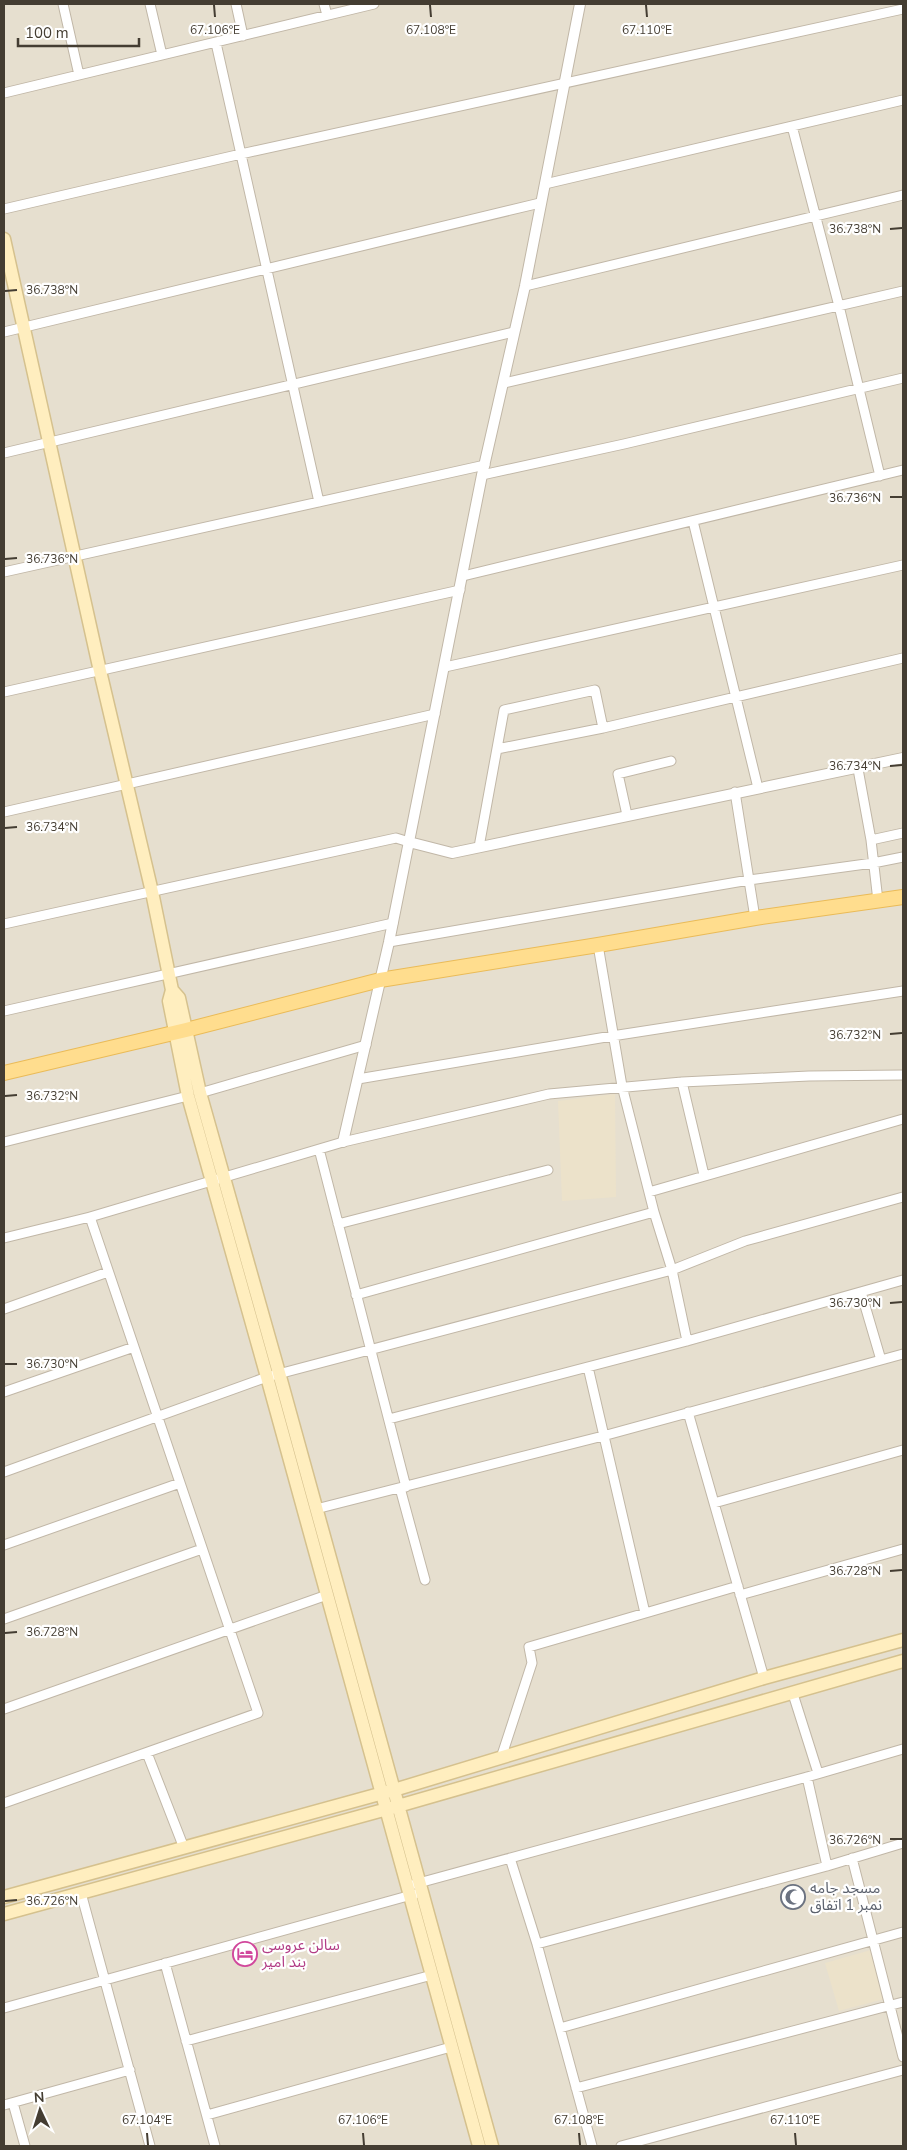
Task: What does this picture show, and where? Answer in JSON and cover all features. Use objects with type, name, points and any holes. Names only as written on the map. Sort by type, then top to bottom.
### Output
[{"type":"main road","points":[[4,239],[100,671],[152,892],[172,990],[169,1001],[181,1031],[194,1095],[273,1375],[316,1509],[387,1792]]},
{"type":"main road","points":[[4,1073],[181,1031],[380,980],[755,918],[903,897]]},
{"type":"main road","points":[[273,1375],[327,1596],[492,2146]]},
{"type":"main road","points":[[4,1897],[387,1792],[764,1678],[903,1640]]},
{"type":"main road","points":[[4,1914],[392,1808],[903,1661]]},
{"type":"main road","points":[[415,1889],[432,1975],[479,2146]]},
{"type":"street","points":[[63,4],[79,75]]},
{"type":"street","points":[[150,4],[162,55]]},
{"type":"street","points":[[236,4],[243,36]]},
{"type":"street","points":[[324,4],[327,15]]},
{"type":"street","points":[[4,93],[374,4]]},
{"type":"street","points":[[343,1142],[393,923],[483,470],[525,286],[580,4]]},
{"type":"street","points":[[4,209],[565,82],[903,9]]},
{"type":"street","points":[[216,43],[320,502]]},
{"type":"street","points":[[545,184],[903,100]]},
{"type":"street","points":[[792,126],[839,306],[880,476]]},
{"type":"street","points":[[525,286],[903,195]]},
{"type":"street","points":[[4,332],[540,203]]},
{"type":"street","points":[[504,383],[903,291]]},
{"type":"street","points":[[4,453],[514,332]]},
{"type":"street","points":[[4,572],[320,502],[483,470],[903,378]]},
{"type":"street","points":[[463,576],[903,470]]},
{"type":"street","points":[[693,521],[758,788]]},
{"type":"street","points":[[445,667],[903,564]]},
{"type":"street","points":[[4,692],[460,590]]},
{"type":"street","points":[[496,749],[603,728],[903,658]]},
{"type":"street","points":[[479,847],[504,710],[595,690],[603,728]]},
{"type":"street","points":[[4,812],[435,714]]},
{"type":"street","points":[[4,924],[396,838],[452,853],[903,758]]},
{"type":"street","points":[[627,815],[618,774],[671,761]]},
{"type":"street","points":[[858,768],[871,840],[878,901]]},
{"type":"street","points":[[735,792],[755,918]]},
{"type":"street","points":[[871,840],[903,833]]},
{"type":"street","points":[[389,942],[749,880],[873,863],[903,857]]},
{"type":"street","points":[[4,1011],[393,923]]},
{"type":"street","points":[[598,945],[622,1086],[654,1212],[672,1270],[687,1341]]},
{"type":"street","points":[[358,1079],[612,1036],[903,991]]},
{"type":"street","points":[[4,1142],[194,1095],[366,1044]]},
{"type":"street","points":[[4,1238],[90,1217],[343,1142],[549,1094],[682,1082],[809,1076],[903,1075]]},
{"type":"street","points":[[682,1082],[704,1175]]},
{"type":"street","points":[[649,1192],[903,1119]]},
{"type":"street","points":[[319,1149],[388,1419],[424,1580]]},
{"type":"street","points":[[338,1224],[548,1170]]},
{"type":"street","points":[[4,1472],[273,1375],[672,1270],[745,1241],[903,1197]]},
{"type":"street","points":[[356,1295],[654,1212]]},
{"type":"street","points":[[4,1803],[258,1713],[90,1217]]},
{"type":"street","points":[[4,1309],[108,1272]]},
{"type":"street","points":[[388,1419],[687,1341],[903,1280]]},
{"type":"street","points":[[861,1292],[881,1360]]},
{"type":"street","points":[[4,1392],[134,1347]]},
{"type":"street","points":[[316,1509],[603,1436],[903,1354]]},
{"type":"street","points":[[588,1367],[645,1613]]},
{"type":"street","points":[[688,1412],[764,1678]]},
{"type":"street","points":[[714,1503],[903,1450]]},
{"type":"street","points":[[4,1545],[180,1483]]},
{"type":"street","points":[[4,1619],[202,1548]]},
{"type":"street","points":[[501,1758],[532,1663],[529,1647],[645,1613],[903,1549]]},
{"type":"street","points":[[4,1709],[327,1596]]},
{"type":"street","points":[[793,1694],[818,1773]]},
{"type":"street","points":[[4,2008],[165,1963],[415,1889],[510,1858],[903,1749]]},
{"type":"street","points":[[147,1753],[184,1848]]},
{"type":"street","points":[[807,1777],[827,1866]]},
{"type":"street","points":[[537,1944],[827,1866],[903,1843]]},
{"type":"street","points":[[510,1858],[537,1944],[592,2146]]},
{"type":"street","points":[[852,1858],[903,2057]]},
{"type":"street","points":[[81,1893],[150,2146]]},
{"type":"street","points":[[560,2028],[903,1932]]},
{"type":"street","points":[[165,1963],[215,2146]]},
{"type":"street","points":[[186,2041],[432,1975]]},
{"type":"street","points":[[576,2088],[903,2002]]},
{"type":"street","points":[[207,2115],[451,2047]]},
{"type":"street","points":[[25,2146],[8,2104],[130,2070]]},
{"type":"street","points":[[621,2146],[903,2070]]},
{"type":"shaded area","points":[[4,4],[903,4],[903,2146],[4,2146]]},
{"type":"shaded area","points":[[615,1094],[616,1197],[562,1201],[558,1101]]},
{"type":"shaded area","points":[[871,1950],[884,1999],[839,2011],[825,1963]]},
{"type":"place","name":"مسجد جامه نمبر 1 اتفاق","points":[[793,1897]]},
{"type":"place","name":"سالن عروسی بند امیر","points":[[245,1954]]}]
